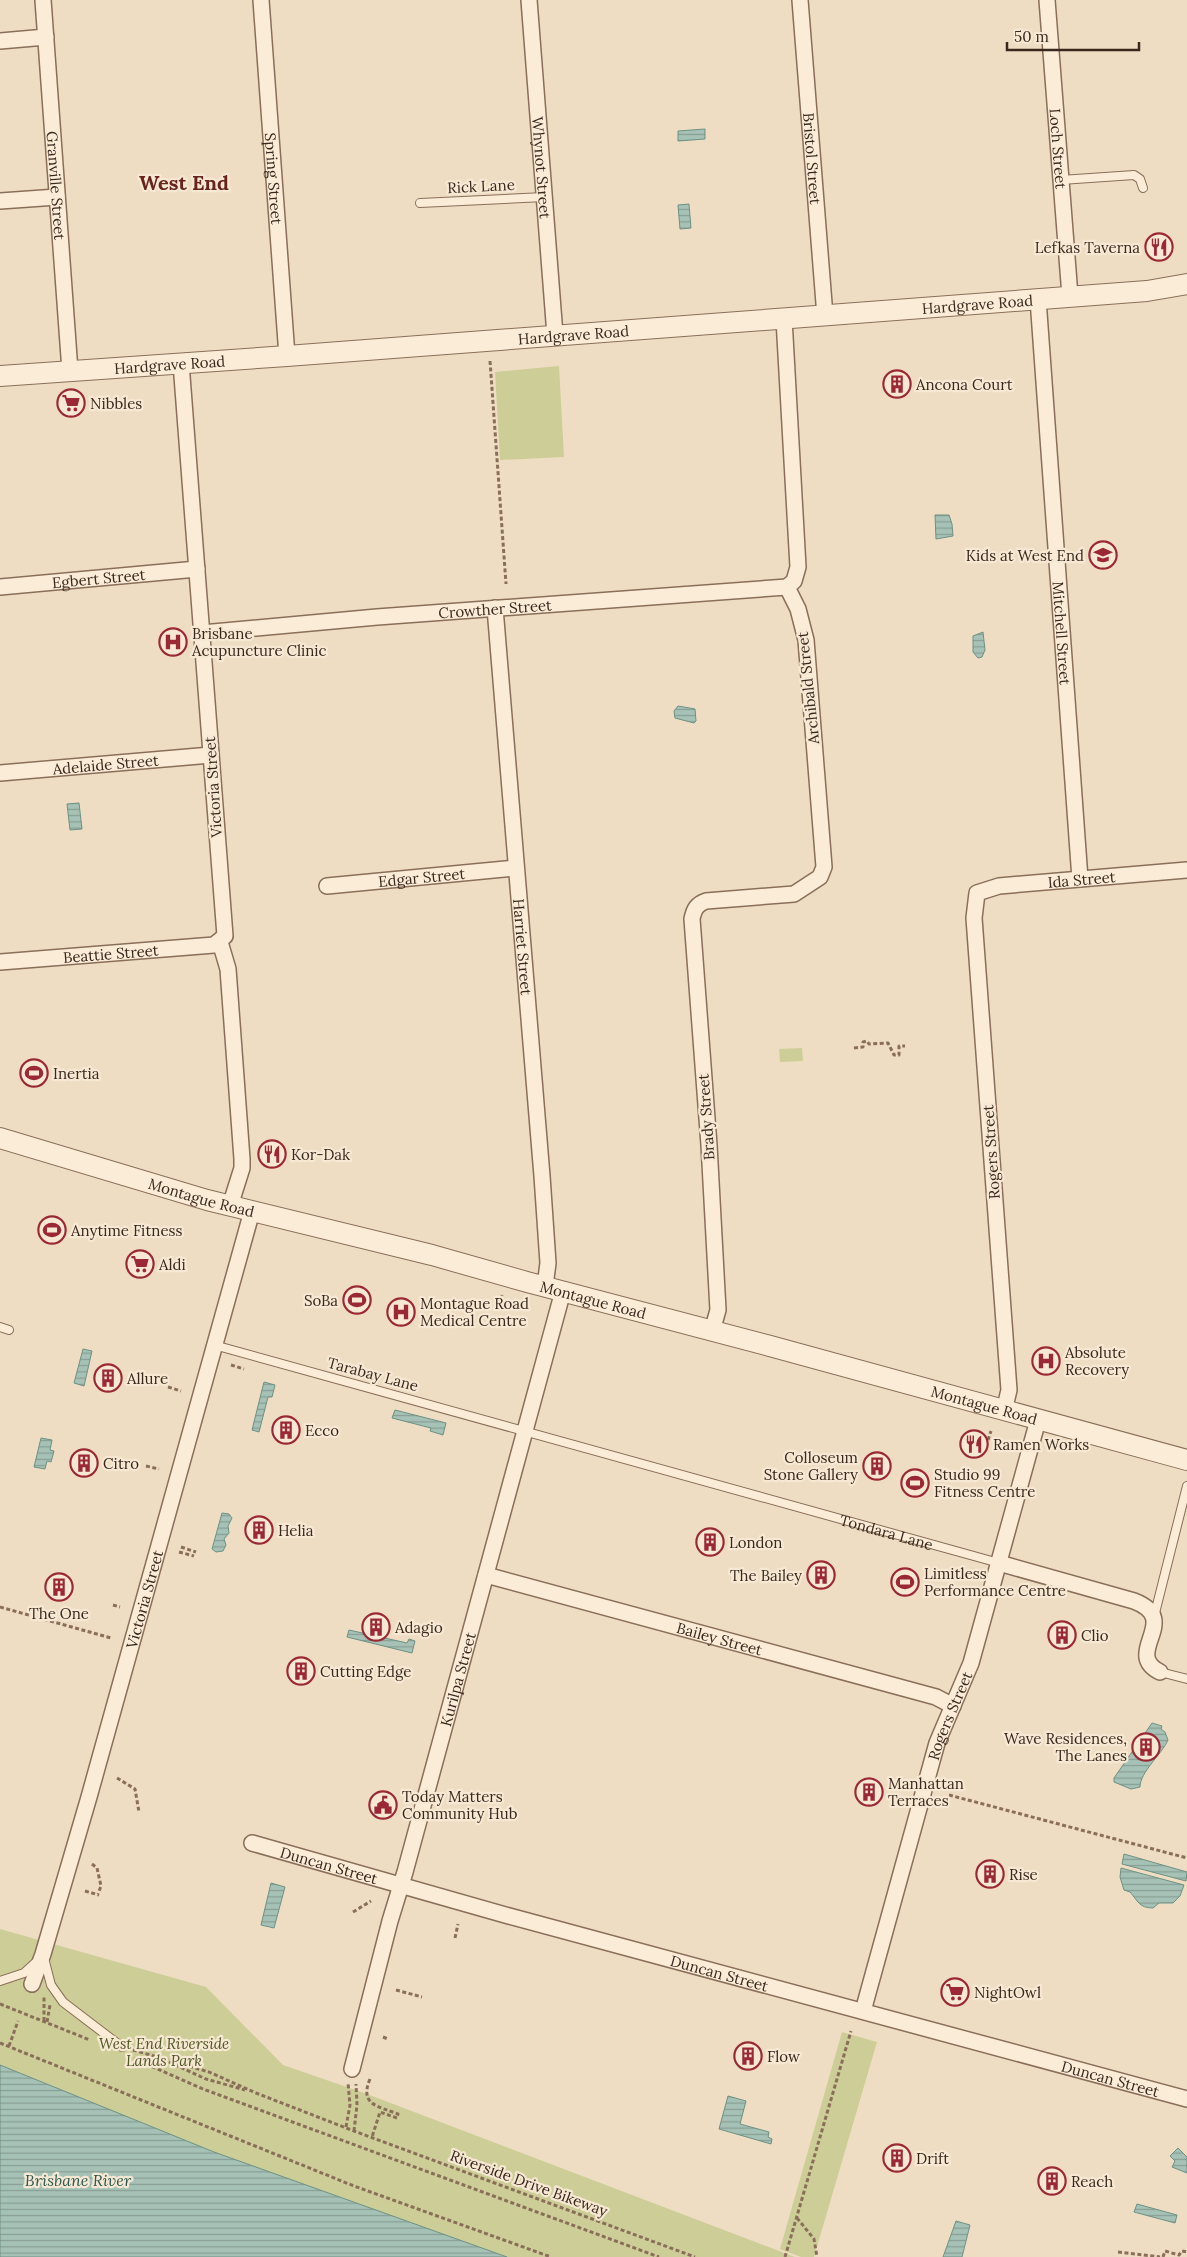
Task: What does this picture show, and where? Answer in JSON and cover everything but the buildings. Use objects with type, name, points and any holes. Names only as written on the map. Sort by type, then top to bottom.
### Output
[{"type":"street","name":"Granville Street","points":[[43,0],[70,371]]},
{"type":"street","name":"Spring Street","points":[[261,0],[287,356]]},
{"type":"street","name":"Whynot Street","points":[[529,0],[554,335]]},
{"type":"street","name":"Bristol Street","points":[[800,0],[825,316]]},
{"type":"street","name":"Loch Street","points":[[1047,0],[1070,296]]},
{"type":"street","points":[[0,41],[46,37]]},
{"type":"street","points":[[0,201],[57,197]]},
{"type":"street","name":"Hardgrave Road","points":[[0,376],[825,316],[1147,291],[1187,284]]},
{"type":"street","name":"Hardgrave Road","points":[[1147,291],[1187,293]]},
{"type":"street","name":"Mitchell Street","points":[[1038,299],[1080,879]]},
{"type":"street","points":[[784,319],[798,567],[794,581],[787,586]]},
{"type":"street","name":"Victoria Street","points":[[181,363],[225,936],[220,942],[228,969],[242,1159],[242,1168],[230,1206]]},
{"type":"street","name":"Egbert Street","points":[[0,587],[197,569]]},
{"type":"street","name":"Crowther Street","points":[[202,633],[787,586]]},
{"type":"street","name":"Archibald Street","points":[[699,904],[706,901],[794,894],[820,877],[824,867],[806,640],[798,609],[787,586]]},
{"type":"street","name":"Harriet Street","points":[[495,608],[548,1263],[554,1289]]},
{"type":"street","name":"Adelaide Street","points":[[0,773],[211,755]]},
{"type":"street","name":"Edgar Street","points":[[327,886],[515,868]]},
{"type":"street","name":"Ida Street","points":[[977,893],[994,887],[1187,870]]},
{"type":"street","name":"Rogers Street","points":[[977,893],[974,918],[1009,1390],[1004,1411]]},
{"type":"street","name":"Brady Street","points":[[699,904],[694,911],[692,919],[709,1145],[718,1310],[712,1331]]},
{"type":"street","name":"Beattie Street","points":[[0,962],[214,945],[220,942]]},
{"type":"street","name":"Montague Road","points":[[0,1138],[230,1206],[422,1252],[1187,1460]]},
{"type":"street","name":"Victoria Street","points":[[32,1984],[43,1954],[89,1797],[252,1211]]},
{"type":"street","name":"Kurilpa Street","points":[[352,2069],[390,1920],[525,1432],[554,1289]]},
{"type":"street","name":"Rogers Street","points":[[863,2012],[937,1743],[971,1663],[1038,1420]]},
{"type":"street","name":"Tondara Lane","points":[[999,1563],[1134,1601],[1149,1609],[1154,1618]]},
{"type":"street","name":"Bailey Street","points":[[486,1576],[927,1695],[953,1706]]},
{"type":"street","points":[[1154,1618],[1147,1657],[1150,1664],[1160,1672]]},
{"type":"street","name":"Duncan Street","points":[[252,1843],[509,1916],[1187,2099]]},
{"type":"lane","points":[[1061,180],[1134,175],[1140,179],[1143,188]]},
{"type":"lane","name":"Rick Lane","points":[[420,203],[544,197]]},
{"type":"lane","points":[[0,1327],[9,1330]]},
{"type":"lane","name":"Tarabay Lane","points":[[214,1345],[501,1423],[525,1432]]},
{"type":"lane","name":"Tondara Lane","points":[[525,1432],[999,1563]]},
{"type":"lane","points":[[1154,1618],[1187,1486]]},
{"type":"lane","points":[[1160,1672],[1187,1680]]},
{"type":"lane","points":[[0,1982],[24,1973],[43,1954]]},
{"type":"lane","points":[[43,1954],[51,1985],[63,2002],[122,2050]]},
{"type":"path","points":[[490,361],[506,584]]},
{"type":"path","points":[[854,1048],[863,1047],[862,1042],[867,1041],[870,1044],[888,1043],[894,1055],[900,1054],[899,1046],[905,1046]]},
{"type":"path","points":[[500,1302],[502,1295]]},
{"type":"path","points":[[231,1365],[244,1369]]},
{"type":"path","points":[[168,1387],[181,1391]]},
{"type":"path","points":[[988,1440],[991,1431]]},
{"type":"path","points":[[146,1466],[159,1469]]},
{"type":"path","points":[[179,1552],[195,1554],[181,1547]]},
{"type":"path","points":[[113,1605],[120,1607]]},
{"type":"path","points":[[0,1607],[111,1638]]},
{"type":"path","points":[[117,1778],[135,1789],[139,1812]]},
{"type":"path","points":[[949,1796],[1187,1858]]},
{"type":"path","points":[[85,1891],[99,1894],[101,1886],[97,1868],[92,1864]]},
{"type":"path","points":[[353,1912],[371,1901]]},
{"type":"path","points":[[455,1938],[458,1924]]},
{"type":"path","points":[[396,1990],[422,1997]]},
{"type":"path","points":[[0,2004],[95,2042]]},
{"type":"path","points":[[9,2046],[18,2021]]},
{"type":"path","points":[[785,2257],[851,2031]]},
{"type":"path","points":[[383,2037],[388,2039]]},
{"type":"path","points":[[0,2043],[354,2186],[551,2257]]},
{"type":"path","points":[[122,2050],[203,2089],[659,2257]]},
{"type":"path","points":[[158,2058],[209,2072],[256,2093],[206,2079],[158,2058]]},
{"type":"path","points":[[346,2127],[350,2105],[348,2079],[352,2069]]},
{"type":"path","points":[[352,2069],[357,2099],[354,2131]]},
{"type":"path","points":[[370,2079],[366,2092],[367,2098],[377,2106],[398,2114],[397,2118],[380,2112],[372,2137]]},
{"type":"path","name":"Riverside Drive Bikeway","points":[[256,2093],[695,2257]]},
{"type":"path","points":[[797,2217],[814,2239],[817,2257]]},
{"type":"path","points":[[1118,2252],[1161,2257],[1165,2251],[1179,2255],[1182,2251],[1187,2252]]},
{"type":"green space","points":[[559,366],[564,457],[500,460],[495,372]]},
{"type":"green space","points":[[802,1048],[803,1061],[780,1062],[779,1049]]},
{"type":"green space","name":"West End Riverside Lands Park","points":[[0,1929],[206,1987],[283,2065],[367,2094],[795,2257],[507,2257],[214,2152],[0,2065]]},
{"type":"green space","points":[[842,2032],[877,2042],[814,2257],[801,2257],[780,2249]]},
{"type":"water","points":[[705,129],[705,139],[678,141],[678,131]]},
{"type":"water","points":[[689,204],[691,228],[680,229],[678,205]]},
{"type":"water","points":[[935,515],[949,515],[953,536],[936,539]]},
{"type":"water","points":[[983,632],[985,650],[982,657],[978,658],[973,652],[973,636]]},
{"type":"water","points":[[678,706],[695,709],[696,721],[694,723],[675,718],[674,711]]},
{"type":"water","points":[[79,803],[82,829],[70,830],[67,804]]},
{"type":"water","points":[[83,1349],[92,1351],[84,1386],[74,1383]]},
{"type":"water","points":[[264,1382],[275,1385],[272,1397],[268,1397],[259,1432],[252,1430]]},
{"type":"water","points":[[395,1410],[446,1423],[443,1435],[430,1431],[431,1428],[392,1418]]},
{"type":"water","points":[[41,1438],[52,1440],[50,1450],[54,1451],[51,1462],[47,1461],[45,1469],[34,1467]]},
{"type":"water","points":[[222,1513],[229,1514],[232,1518],[228,1526],[229,1533],[224,1539],[226,1545],[223,1551],[216,1552],[212,1549]]},
{"type":"water","points":[[349,1630],[407,1643],[409,1639],[415,1641],[412,1653],[347,1637]]},
{"type":"water","points":[[1152,1723],[1162,1726],[1161,1729],[1165,1732],[1168,1740],[1147,1769],[1140,1787],[1131,1789],[1114,1782],[1114,1778]]},
{"type":"water","points":[[1124,1854],[1187,1872],[1186,1881],[1122,1864]]},
{"type":"water","points":[[1121,1868],[1184,1885],[1180,1896],[1173,1903],[1159,1903],[1153,1908],[1145,1907],[1130,1892],[1124,1890],[1120,1877]]},
{"type":"water","points":[[271,1883],[285,1887],[274,1928],[261,1925]]},
{"type":"water","name":"Brisbane River","points":[[0,2065],[214,2152],[507,2257],[0,2257]]},
{"type":"water","points":[[728,2096],[746,2101],[740,2124],[769,2132],[768,2137],[772,2139],[771,2144],[719,2129]]},
{"type":"water","points":[[1178,2148],[1187,2157],[1187,2173],[1172,2167],[1175,2161],[1170,2156]]},
{"type":"water","points":[[1137,2204],[1177,2215],[1175,2223],[1134,2212]]},
{"type":"water","points":[[956,2221],[970,2225],[962,2257],[943,2257]]},
{"type":"place","name":"Lefkas Taverna","points":[[1159,247]]},
{"type":"place","name":"Ancona Court","points":[[897,384]]},
{"type":"place","name":"Nibbles","points":[[71,403]]},
{"type":"place","name":"Kids at West End","points":[[1103,555]]},
{"type":"place","name":"Brisbane Acupuncture Clinic","points":[[173,642]]},
{"type":"place","name":"Inertia","points":[[34,1073]]},
{"type":"place","name":"Kor-Dak","points":[[272,1154]]},
{"type":"place","name":"Anytime Fitness","points":[[52,1230]]},
{"type":"place","name":"Aldi","points":[[140,1264]]},
{"type":"place","name":"SoBa","points":[[357,1300]]},
{"type":"place","name":"Montague Road Medical Centre","points":[[401,1312]]},
{"type":"place","name":"Absolute Recovery","points":[[1046,1361]]},
{"type":"place","name":"Allure","points":[[108,1378]]},
{"type":"place","name":"Ecco","points":[[286,1430]]},
{"type":"place","name":"Ramen Works","points":[[974,1444]]},
{"type":"place","name":"Citro","points":[[84,1463]]},
{"type":"place","name":"Colloseum Stone Gallery","points":[[877,1466]]},
{"type":"place","name":"Studio 99 Fitness Centre","points":[[915,1483]]},
{"type":"place","name":"Helia","points":[[259,1530]]},
{"type":"place","name":"London","points":[[710,1542]]},
{"type":"place","name":"The Bailey","points":[[821,1575]]},
{"type":"place","name":"Limitless Performance Centre","points":[[905,1582]]},
{"type":"place","name":"The One","points":[[59,1587]]},
{"type":"place","name":"Adagio","points":[[376,1627]]},
{"type":"place","name":"Clio","points":[[1062,1635]]},
{"type":"place","name":"Cutting Edge","points":[[301,1671]]},
{"type":"place","name":"Wave Residences, The Lanes","points":[[1146,1747]]},
{"type":"place","name":"Manhattan Terraces","points":[[869,1792]]},
{"type":"place","name":"Today Matters Community Hub","points":[[383,1805]]},
{"type":"place","name":"Rise","points":[[990,1874]]},
{"type":"place","name":"NightOwl","points":[[955,1992]]},
{"type":"place","name":"Flow","points":[[748,2056]]},
{"type":"place","name":"Drift","points":[[897,2158]]},
{"type":"place","name":"Reach","points":[[1052,2181]]},
{"type":"district","name":"West End","points":[[184,182]]}]
